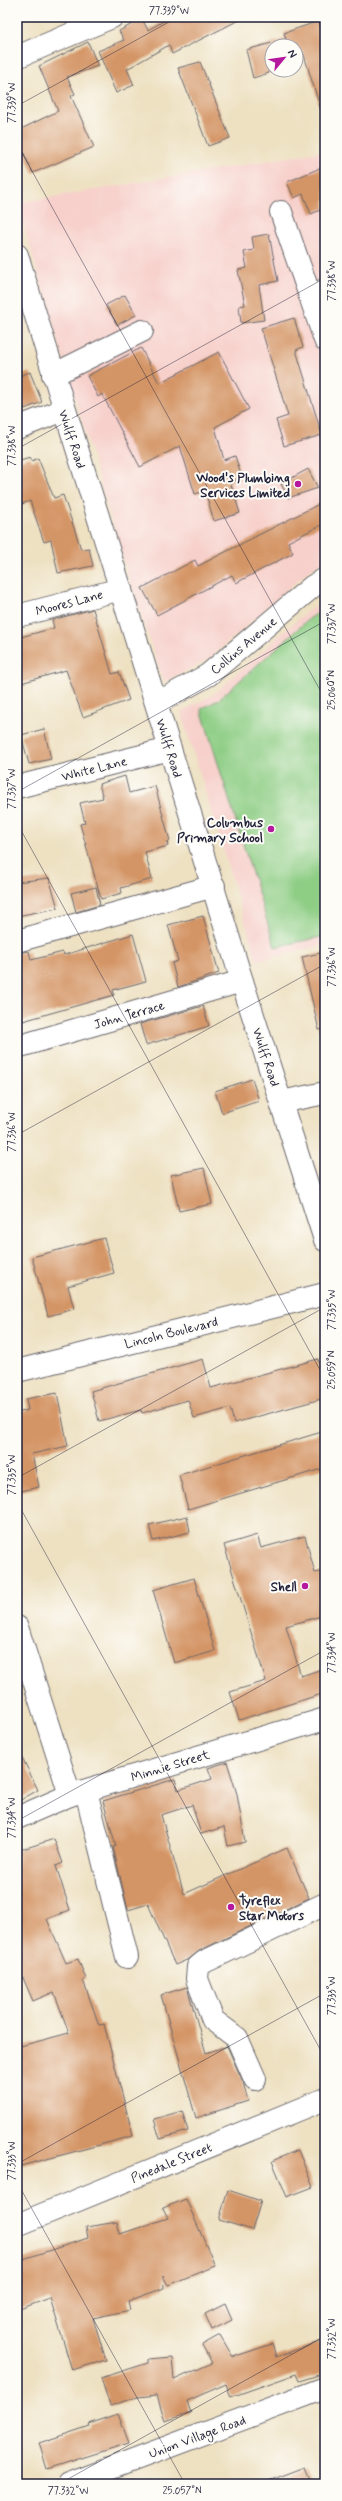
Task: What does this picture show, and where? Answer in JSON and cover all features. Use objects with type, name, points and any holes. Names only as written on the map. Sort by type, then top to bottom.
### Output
[{"type":"street","points":[[17,57],[112,17]]},
{"type":"street","points":[[281,212],[318,293],[325,340]]},
{"type":"street","name":"Wulff Road","points":[[17,255],[53,375],[214,886],[242,981],[325,1240]]},
{"type":"street","points":[[53,375],[142,331]]},
{"type":"street","points":[[17,428],[64,410]]},
{"type":"street","name":"Collins Avenue","points":[[156,703],[208,675],[313,586],[325,579]]},
{"type":"street","name":"Moores Lane","points":[[17,616],[120,588]]},
{"type":"street","name":"White Lane","points":[[17,787],[170,748]]},
{"type":"street","points":[[17,941],[214,886]]},
{"type":"street","name":"John Terrace","points":[[17,1047],[242,981]]},
{"type":"street","points":[[282,1102],[325,1093]]},
{"type":"street","name":"Lincoln Boulevard","points":[[17,1371],[325,1294]]},
{"type":"street","points":[[17,1627],[78,1793],[127,1957]]},
{"type":"street","name":"Minnie Street","points":[[17,1818],[78,1793],[325,1719]]},
{"type":"street","points":[[256,2079],[237,2038],[213,2020],[197,1979],[198,1967],[204,1962],[325,1904]]},
{"type":"street","name":"Pinedale Street","points":[[17,2225],[325,2099]]},
{"type":"street","name":"Union Village Road","points":[[69,2484],[325,2388]]},
{"type":"shaded area","points":[[325,151],[325,561],[306,573],[208,660],[164,682],[130,583],[17,203]]},
{"type":"shaded area","name":"Columbus Primary School","points":[[325,601],[325,945],[257,961],[181,712],[214,694],[306,612]]},
{"type":"green space","name":"Columbus Primary School","points":[[325,609],[325,936],[275,947],[201,709],[218,700],[310,618]]},
{"type":"building","points":[[171,17],[245,17],[172,54],[169,45],[127,69],[134,85],[116,93],[98,51],[124,40],[119,31],[142,19],[148,30]]},
{"type":"building","points":[[319,21],[325,42],[325,109],[321,110],[304,55],[304,38],[286,38],[284,33]]},
{"type":"building","points":[[88,42],[98,66],[67,77],[75,94],[71,96],[94,147],[33,173],[17,138],[17,131],[58,111],[39,66]]},
{"type":"building","points":[[264,45],[264,75],[253,78],[246,50]]},
{"type":"building","points":[[200,62],[230,138],[208,146],[178,68]]},
{"type":"building","points":[[325,166],[325,208],[311,214],[303,194],[294,198],[287,182]]},
{"type":"building","points":[[269,234],[278,281],[259,285],[264,320],[241,323],[239,306],[245,305],[238,270],[247,268],[244,252],[254,250],[252,237]]},
{"type":"building","points":[[125,295],[136,315],[117,325],[106,305]]},
{"type":"building","points":[[294,318],[303,347],[296,350],[322,435],[284,446],[276,420],[288,416],[261,328]]},
{"type":"building","points":[[141,348],[159,383],[219,352],[249,409],[215,427],[224,460],[235,456],[242,478],[230,482],[240,513],[214,521],[205,491],[195,494],[180,446],[140,467],[102,394],[98,397],[87,376]]},
{"type":"building","points":[[30,372],[42,402],[17,412],[17,377]]},
{"type":"building","points":[[30,457],[32,461],[38,458],[54,498],[63,495],[81,549],[89,548],[93,566],[58,573],[51,540],[44,542],[30,501],[17,506],[17,461]]},
{"type":"building","points":[[308,469],[318,488],[288,498],[281,484]]},
{"type":"building","points":[[325,501],[325,523],[288,542],[293,553],[236,583],[232,575],[157,615],[142,588],[195,560],[198,566]]},
{"type":"building","points":[[93,609],[112,674],[119,672],[129,700],[83,717],[66,670],[21,683],[17,667],[17,638],[54,628],[52,620]]},
{"type":"building","points":[[44,729],[51,759],[29,764],[21,735]]},
{"type":"building","points":[[125,776],[129,793],[155,786],[170,841],[167,842],[168,846],[145,852],[152,879],[121,888],[122,893],[101,899],[80,824],[85,823],[80,803],[103,798],[99,784]]},
{"type":"building","points":[[49,878],[58,908],[17,916],[17,882]]},
{"type":"building","points":[[96,887],[100,905],[76,912],[71,893]]},
{"type":"building","points":[[203,916],[219,973],[178,987],[172,963],[178,961],[168,925]]},
{"type":"building","points":[[133,934],[146,981],[113,990],[114,995],[23,1021],[17,1000],[17,953],[29,951],[31,960],[63,952],[64,955]]},
{"type":"building","points":[[325,952],[325,1029],[319,1030],[302,957]]},
{"type":"building","points":[[203,1006],[209,1026],[146,1045],[140,1024]]},
{"type":"building","points":[[252,1079],[259,1101],[222,1113],[215,1091]]},
{"type":"building","points":[[204,1168],[212,1204],[179,1211],[171,1175]]},
{"type":"building","points":[[104,1238],[114,1273],[68,1286],[74,1309],[48,1316],[32,1257]]},
{"type":"building","points":[[203,1359],[211,1388],[318,1359],[325,1384],[325,1398],[234,1423],[230,1408],[194,1418],[188,1400],[142,1413],[141,1410],[99,1421],[91,1391]]},
{"type":"building","points":[[57,1393],[68,1446],[32,1454],[39,1487],[17,1492],[17,1413],[28,1410],[26,1399]]},
{"type":"building","points":[[325,1431],[325,1468],[188,1509],[179,1475]]},
{"type":"building","points":[[187,1516],[190,1532],[153,1541],[149,1525]]},
{"type":"building","points":[[257,1535],[261,1548],[305,1536],[315,1573],[325,1571],[325,1615],[286,1626],[301,1676],[325,1668],[325,1693],[239,1720],[230,1692],[266,1681],[224,1545]]},
{"type":"building","points":[[194,1578],[215,1651],[174,1663],[153,1590]]},
{"type":"building","points":[[17,1747],[38,1790],[17,1802]]},
{"type":"building","points":[[227,1762],[237,1794],[245,1842],[228,1846],[224,1827],[201,1834],[192,1805],[161,1815],[184,1894],[287,1848],[309,1898],[199,1951],[189,1959],[175,1965],[148,1904],[128,1910],[113,1847],[116,1846],[103,1801],[175,1779],[178,1790],[212,1779],[208,1768]]},
{"type":"building","points":[[54,1839],[63,1863],[56,1866],[70,1910],[47,1919],[66,1963],[78,1959],[86,1979],[83,1980],[99,2025],[104,2024],[133,2136],[17,2167],[17,2047],[69,2033],[54,1992],[33,2001],[17,1964],[17,1851]]},
{"type":"building","points":[[187,1987],[206,2053],[227,2046],[243,2082],[248,2101],[196,2118],[161,1995]]},
{"type":"building","points":[[182,2111],[188,2131],[160,2139],[154,2119]]},
{"type":"building","points":[[298,2150],[313,2187],[287,2197],[272,2161]]},
{"type":"building","points":[[228,2190],[261,2201],[252,2230],[219,2220]]},
{"type":"building","points":[[186,2199],[215,2266],[168,2285],[163,2276],[164,2288],[128,2301],[130,2310],[93,2318],[106,2360],[72,2370],[50,2298],[17,2310],[17,2261],[88,2238],[86,2227],[117,2222],[120,2234],[168,2218],[163,2208]]},
{"type":"building","points":[[225,2304],[232,2320],[212,2330],[205,2314]]},
{"type":"building","points":[[220,2335],[233,2357],[272,2344],[276,2357],[325,2340],[325,2373],[299,2381],[296,2374],[231,2397],[226,2384],[187,2401],[191,2413],[165,2421],[157,2395],[138,2397],[110,2406],[101,2378],[148,2363],[148,2359],[172,2357],[174,2380],[212,2363],[202,2345]]},
{"type":"building","points":[[118,2414],[129,2443],[47,2469],[39,2443],[90,2426],[89,2424]]},
{"type":"building","points":[[305,2467],[312,2484],[263,2484],[263,2483]]},
{"type":"place","name":"Wood's Plumbing Services Limited","points":[[298,484]]},
{"type":"place","name":"Columbus Primary School","points":[[271,829]]},
{"type":"place","name":"Shell","points":[[305,1586]]},
{"type":"place","name":"Tyreflex Star Motors","points":[[231,1907]]}]
